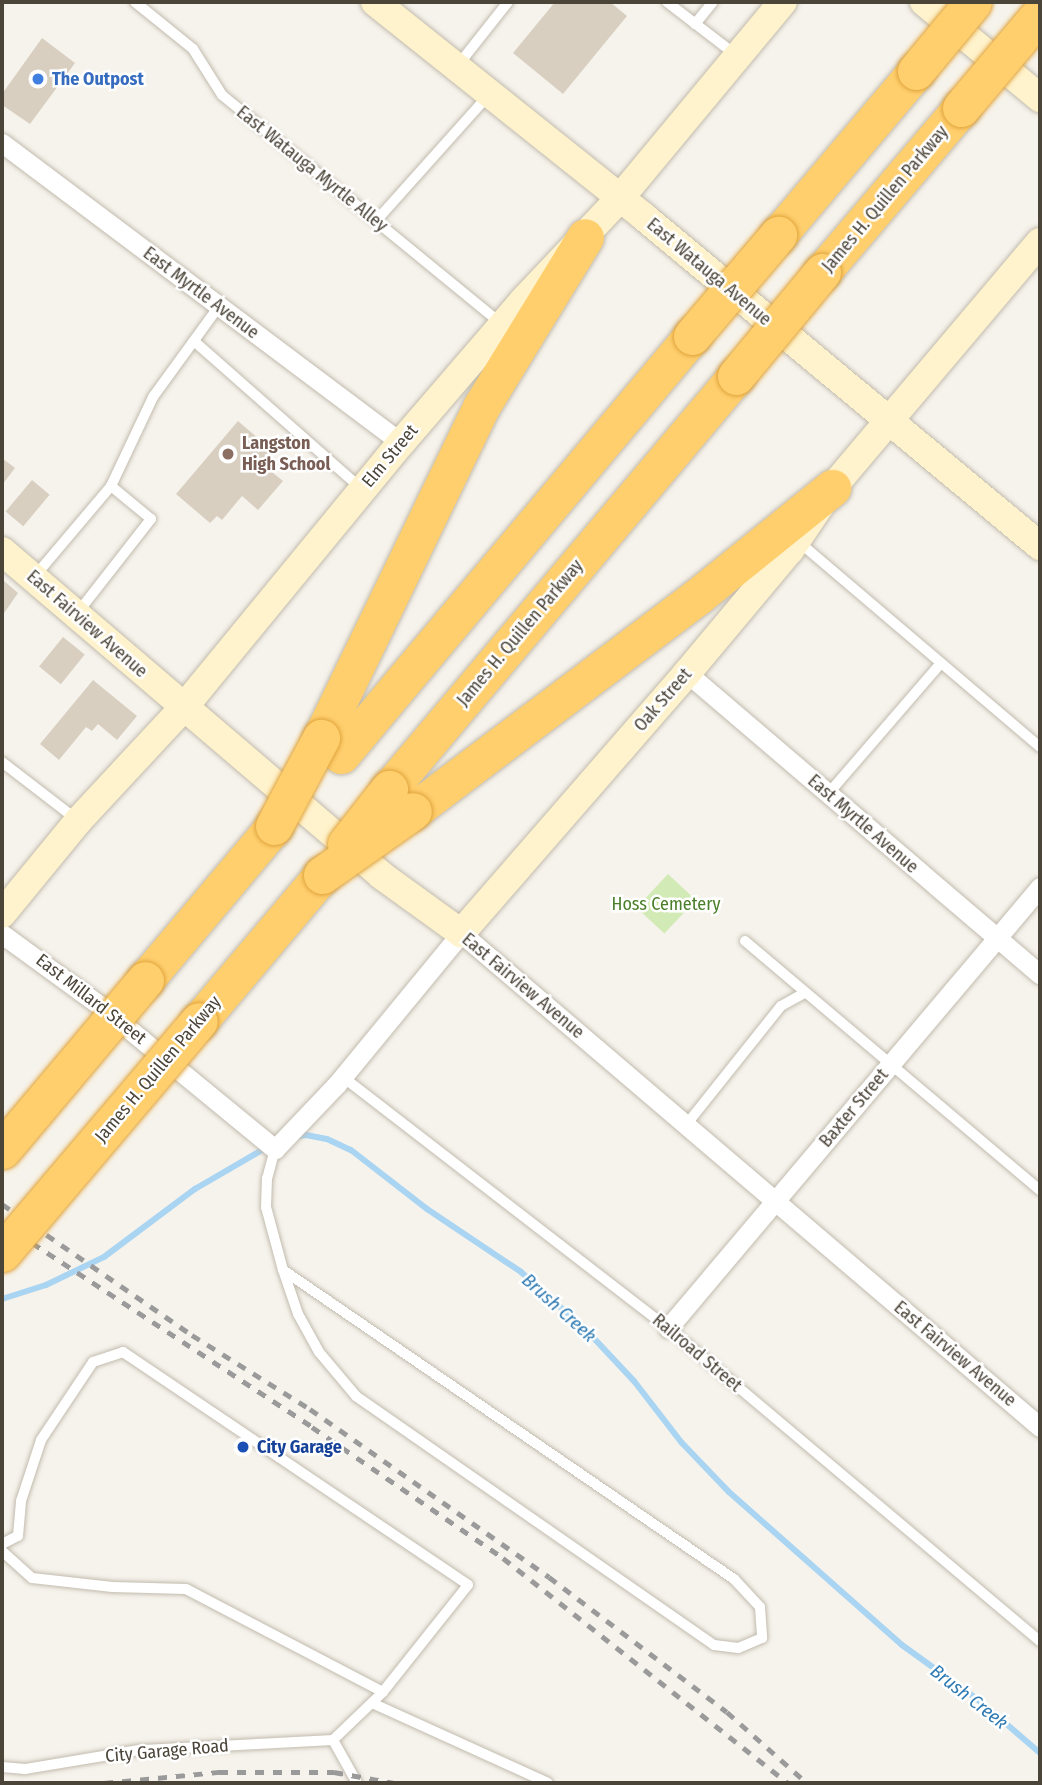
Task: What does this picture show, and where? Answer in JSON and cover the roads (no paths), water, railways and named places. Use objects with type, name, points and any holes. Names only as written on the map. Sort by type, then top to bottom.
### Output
[{"type":"highway","points":[[331,747],[692,336],[974,2]]},
{"type":"highway","name":"James H. Quillen Parkway","points":[[2,1253],[314,884],[401,800],[736,376],[1040,14]]},
{"type":"highway","points":[[2,1150],[264,837],[309,794],[481,407],[585,237]]},
{"type":"highway","points":[[401,800],[697,597],[832,488]]},
{"type":"street","name":"East Watauga Avenue","points":[[375,2],[620,198],[1040,546]]},
{"type":"street","name":"Elm Street","points":[[2,914],[79,821],[184,706],[401,443],[620,198],[783,2]]},
{"type":"street","points":[[924,2],[1040,98]]},
{"type":"street","name":"East Myrtle Avenue","points":[[2,143],[401,443]]},
{"type":"street","name":"Oak Street","points":[[275,1149],[343,1077],[461,933],[687,673],[796,540],[832,488],[1040,242]]},
{"type":"street","name":"East Fairview Avenue","points":[[2,551],[381,875],[461,933],[1040,1426]]},
{"type":"street","name":"East Myrtle Avenue","points":[[687,673],[1040,974]]},
{"type":"street","name":"Baxter Street","points":[[668,1328],[1040,887]]},
{"type":"street","name":"East Millard Street","points":[[2,934],[102,1007],[275,1149]]},
{"type":"lane","name":"East Watauga Myrtle Alley","points":[[135,2],[193,49],[222,95],[503,326]]},
{"type":"lane","points":[[457,68],[508,2]]},
{"type":"lane","points":[[667,2],[738,56]]},
{"type":"lane","points":[[695,23],[713,2]]},
{"type":"lane","points":[[376,221],[490,94]]},
{"type":"lane","points":[[33,578],[111,486],[153,397],[219,306]]},
{"type":"lane","points":[[194,341],[363,489]]},
{"type":"lane","points":[[76,614],[151,519],[111,486]]},
{"type":"lane","points":[[796,540],[1040,747]]},
{"type":"lane","points":[[828,794],[941,663]]},
{"type":"lane","points":[[2,762],[79,821]]},
{"type":"lane","points":[[745,941],[1040,1190]]},
{"type":"lane","points":[[686,1125],[781,1006],[804,993]]},
{"type":"lane","name":"Railroad Street","points":[[343,1077],[668,1328],[1040,1642]]},
{"type":"lane","points":[[275,1149],[267,1178],[267,1207],[283,1270],[298,1314],[319,1352],[356,1396],[714,1645],[738,1648],[762,1638],[760,1607],[734,1579],[283,1270]]},
{"type":"lane","points":[[2,1544],[18,1536],[21,1501],[41,1440],[93,1362],[123,1352],[468,1585],[383,1692],[333,1740],[357,1783]]},
{"type":"lane","points":[[2,1551],[32,1578],[112,1587],[186,1589],[383,1692]]},
{"type":"lane","points":[[372,1703],[548,1783]]},
{"type":"lane","name":"City Garage Road","points":[[2,1767],[25,1769],[139,1750],[333,1740]]},
{"type":"waterway","name":"Brush Creek","points":[[295,1137],[306,1135],[327,1139],[351,1150],[427,1209],[521,1272],[588,1332],[634,1381],[682,1443],[729,1492],[902,1645],[981,1702],[1040,1753]]},
{"type":"waterway","name":"Brush Creek","points":[[2,1299],[46,1285],[104,1257],[195,1189],[269,1146]]},
{"type":"railway","points":[[2,1204],[192,1335],[310,1409],[549,1577],[727,1712],[807,1783]]},
{"type":"railway","points":[[2,1223],[312,1427],[503,1558],[788,1783]]},
{"type":"railway","points":[[104,1783],[219,1772],[334,1772],[394,1783]]},
{"type":"place","name":"The Outpost","points":[[38,79]]},
{"type":"place","name":"Langston High School","points":[[228,454]]},
{"type":"place","name":"City Garage","points":[[243,1447]]},
{"type":"park label","name":"Hoss Cemetery","points":[[666,904]]}]
